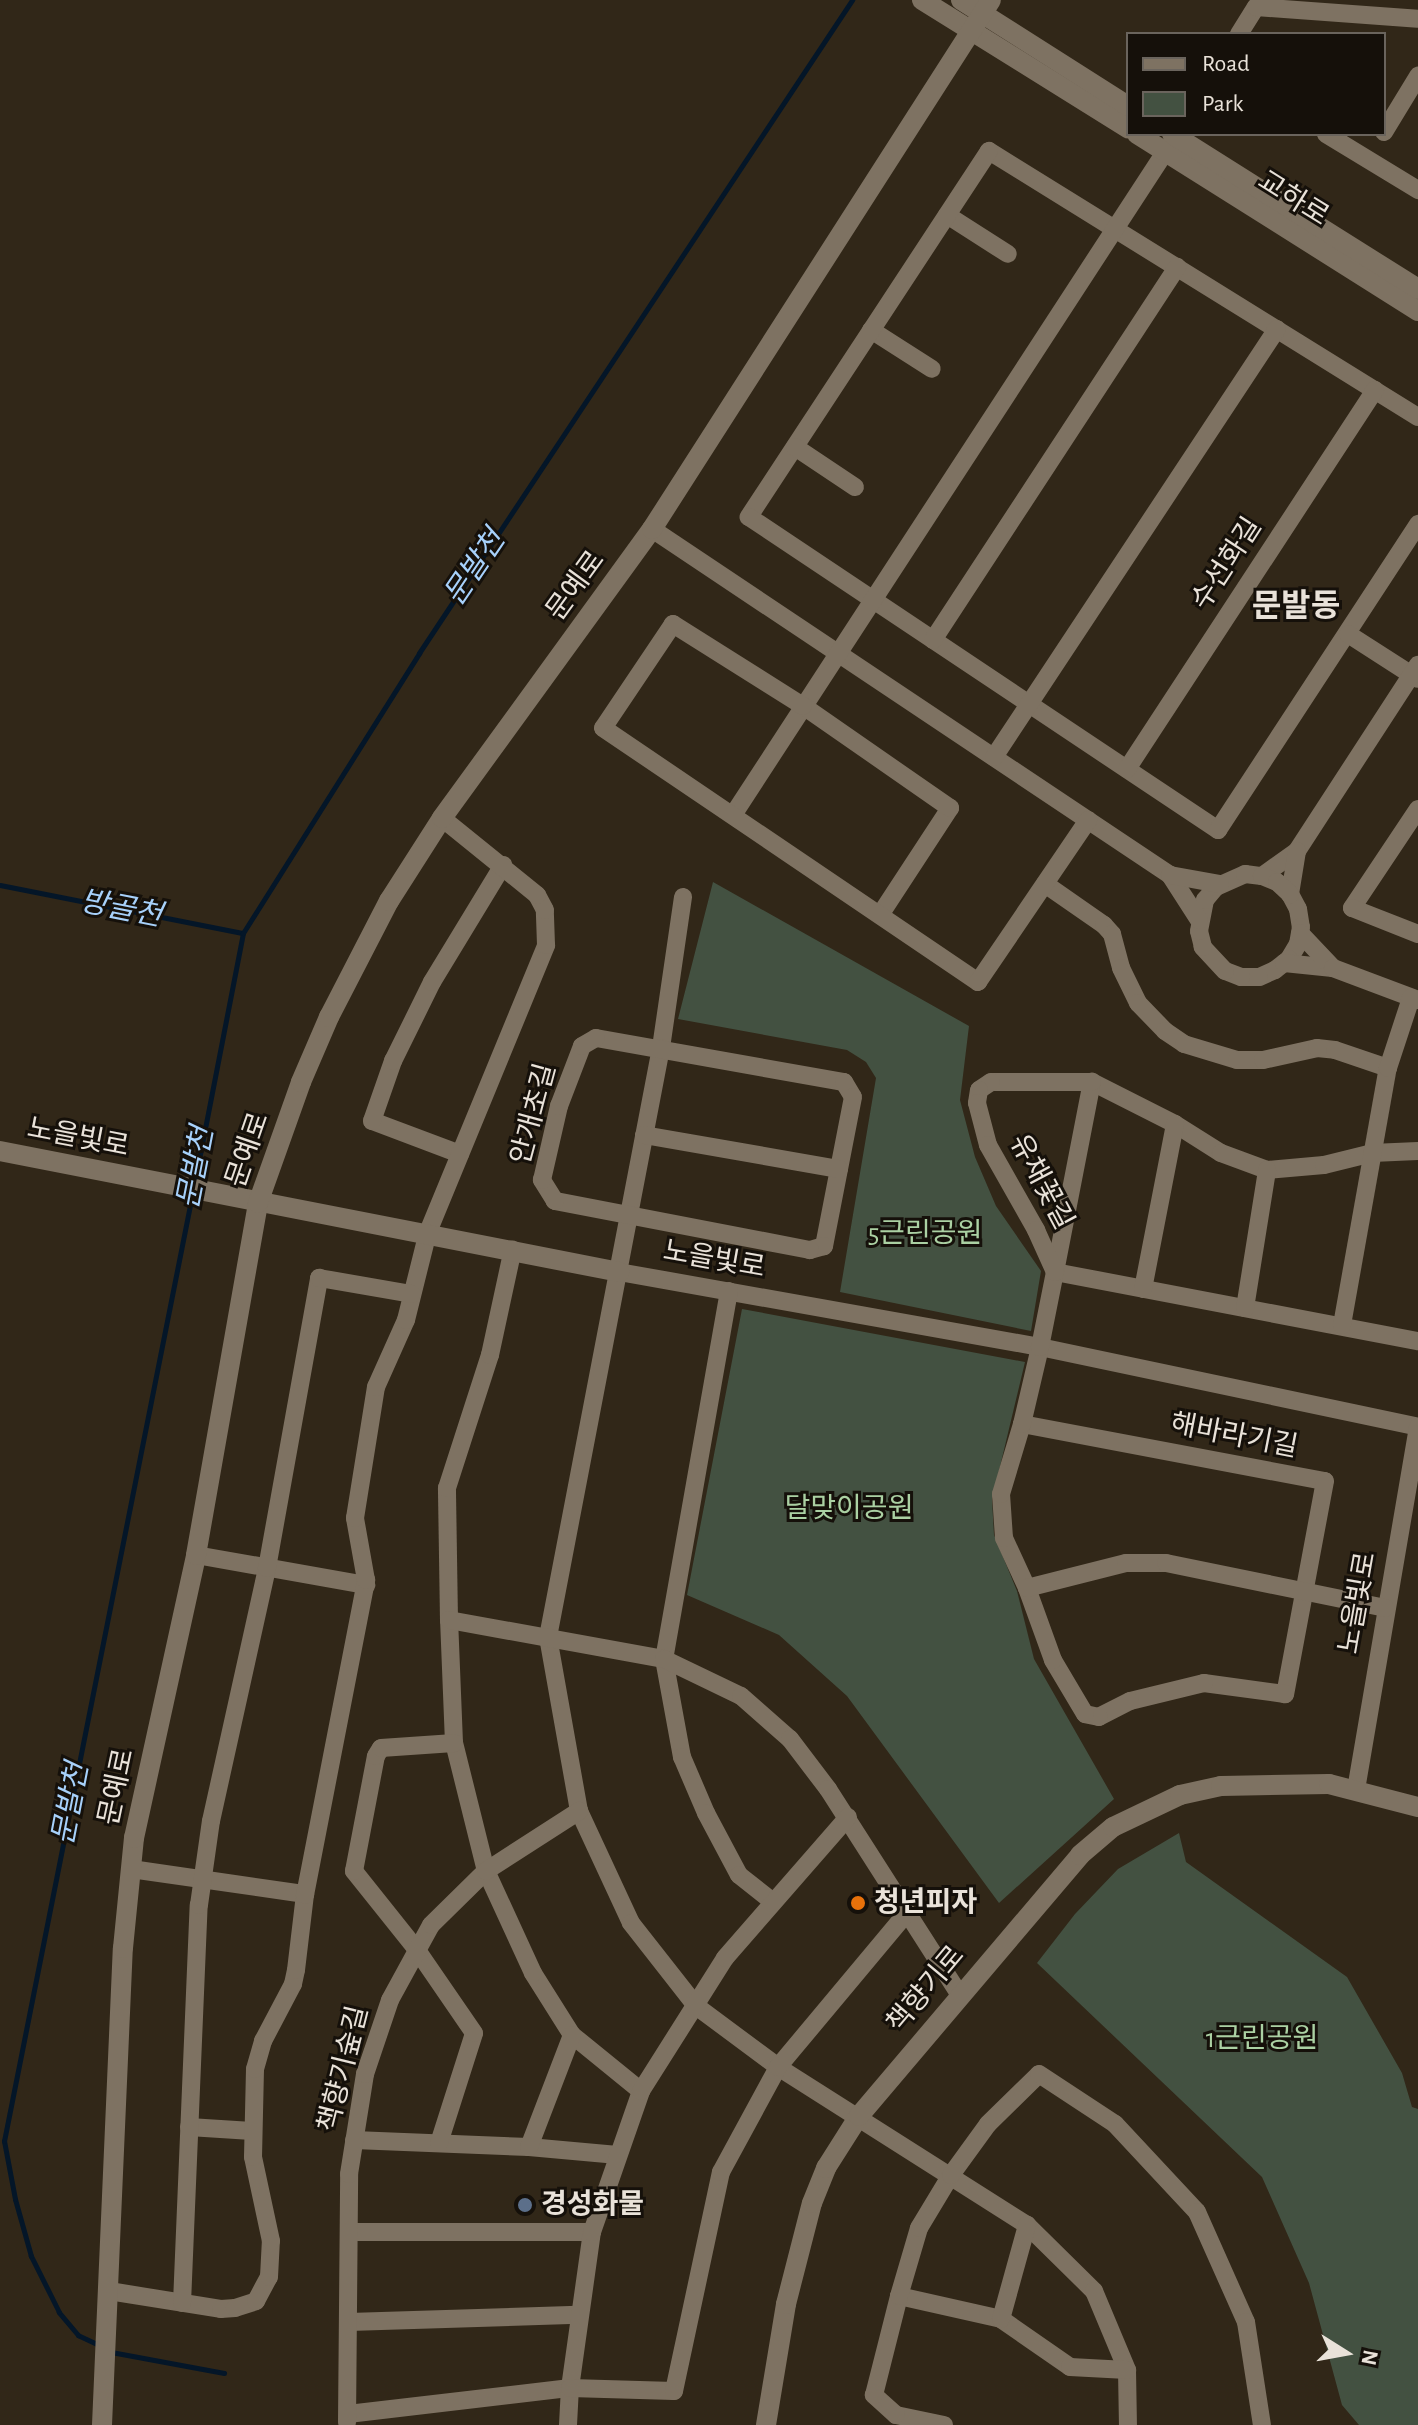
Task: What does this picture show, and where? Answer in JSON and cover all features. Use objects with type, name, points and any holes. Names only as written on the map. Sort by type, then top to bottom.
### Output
[{"type":"street","points":[[922,0],[982,14],[1126,126]]},
{"type":"street","points":[[961,0],[1126,105]]},
{"type":"street","points":[[1240,32],[1256,7],[1418,19]]},
{"type":"street","name":"문예로","points":[[102,2425],[123,1948],[134,1838],[196,1555],[258,1203],[329,1017],[389,901],[442,818],[652,529],[982,14]]},
{"type":"street","points":[[1386,130],[1418,76]]},
{"type":"street","name":"교하로","points":[[1151,136],[1172,139],[1418,289]]},
{"type":"street","points":[[1329,136],[1418,190]]},
{"type":"street","points":[[1368,159],[1382,136]]},
{"type":"street","points":[[733,815],[1172,139]]},
{"type":"street","name":"교하로","points":[[1172,139],[1418,311]]},
{"type":"street","points":[[1418,417],[989,151],[749,517],[1218,830],[1418,524]]},
{"type":"street","points":[[947,215],[1008,254]]},
{"type":"street","points":[[933,640],[1177,267]]},
{"type":"street","points":[[994,757],[1277,329]]},
{"type":"street","points":[[871,330],[932,369]]},
{"type":"street","name":"수선화길","points":[[1127,769],[1375,390]]},
{"type":"street","points":[[795,447],[855,487]]},
{"type":"street","points":[[652,529],[1170,875],[1199,920],[1203,947],[1225,971],[1241,977],[1259,977],[1284,963],[1298,944],[1298,909],[1290,894],[1262,876],[1245,874],[1220,884],[1205,900],[1199,920]]},
{"type":"street","points":[[880,915],[950,808],[803,706],[673,624],[603,728],[978,982],[1088,820]]},
{"type":"street","points":[[1262,876],[1297,851],[1416,673],[1348,634]]},
{"type":"street","points":[[1418,809],[1413,827],[1352,908],[1418,934]]},
{"type":"street","points":[[109,2291],[235,2308],[256,2301],[269,2277],[271,2241],[253,2157],[258,2055],[293,1984],[305,1894],[366,1585],[366,1564],[356,1531],[356,1505],[376,1387],[406,1320],[428,1232],[546,945],[545,910],[537,895],[442,818]]},
{"type":"street","points":[[1290,894],[1297,851]]},
{"type":"street","points":[[460,1154],[372,1121],[393,1061],[432,982],[503,865]]},
{"type":"street","points":[[1170,875],[1220,884]]},
{"type":"street","points":[[1045,884],[1104,925],[1112,934],[1121,968],[1138,1003],[1165,1031],[1184,1044],[1237,1060],[1263,1060],[1301,1050],[1335,1050],[1388,1068]]},
{"type":"street","points":[[683,897],[661,1048],[548,1637],[579,1811],[631,1923],[696,2006],[778,2067],[1027,2225],[1094,2291],[1127,2370],[1128,2425]]},
{"type":"street","points":[[1300,933],[1333,968]]},
{"type":"street","points":[[1284,963],[1333,968],[1415,999],[1388,1068],[1342,1325]]},
{"type":"street","name":"안개초길","points":[[596,1038],[661,1048],[844,1082],[853,1097],[824,1246],[810,1250],[555,1201],[542,1180],[559,1106],[582,1046],[596,1038]]},
{"type":"street","name":"유채꽃길","points":[[1055,1272],[1036,1230],[988,1145],[977,1103],[979,1090],[991,1082],[1092,1082],[1175,1124],[1221,1153],[1267,1170],[1324,1165],[1372,1153],[1418,1151]]},
{"type":"street","name":"유채꽃길","points":[[1040,1347],[1092,1082]]},
{"type":"street","points":[[1143,1289],[1175,1124]]},
{"type":"street","points":[[644,1135],[839,1169]]},
{"type":"street","name":"노을빛로","points":[[0,1151],[231,1198],[428,1232],[619,1272],[1040,1347],[1418,1427],[1356,1789]]},
{"type":"street","points":[[1245,1308],[1267,1170]]},
{"type":"street","points":[[513,1249],[490,1355],[447,1488],[454,1743],[486,1871],[533,1973],[572,2035],[641,2091]]},
{"type":"street","name":"유채꽃길","points":[[1055,1272],[1418,1341]]},
{"type":"street","points":[[182,2303],[202,1881],[211,1821],[267,1568],[319,1278],[412,1294]]},
{"type":"street","points":[[729,1291],[664,1659],[682,1757],[706,1813],[739,1875],[772,1901]]},
{"type":"street","name":"해바라기길","points":[[1022,1424],[1325,1481],[1285,1694],[1204,1683],[1130,1701],[1099,1717],[1085,1714],[1053,1660],[1027,1588],[1004,1538],[1001,1494],[1040,1347]]},
{"type":"street","points":[[196,1555],[366,1585]]},
{"type":"street","points":[[1027,1588],[1126,1563],[1166,1563],[1385,1608]]},
{"type":"street","points":[[449,1620],[664,1659],[741,1696],[790,1739],[848,1817],[959,1994]]},
{"type":"street","points":[[439,2143],[474,2033],[417,1950],[354,1871],[376,1756],[381,1748],[454,1743]]},
{"type":"street","name":"책향기로","points":[[766,2425],[786,2304],[812,2203],[826,2168],[859,2116],[959,1994],[1080,1855],[1113,1827],[1180,1795],[1221,1786],[1294,1782],[1356,1789],[1418,1807]]},
{"type":"street","name":"책향기숲길","points":[[348,2419],[349,2174],[365,2074],[385,2015],[431,1925],[486,1871],[579,1811]]},
{"type":"street","points":[[568,2425],[578,2315],[592,2232],[641,2091],[725,1958],[848,1817]]},
{"type":"street","points":[[131,1869],[305,1894]]},
{"type":"street","points":[[348,2419],[570,2388],[674,2391],[721,2172],[778,2067],[906,1914]]},
{"type":"street","points":[[529,2147],[572,2035]]},
{"type":"street","points":[[944,2425],[896,2415],[874,2395],[899,2296],[919,2228],[951,2175],[988,2124],[1039,2074],[1115,2124],[1197,2212],[1246,2322],[1262,2425]]},
{"type":"street","points":[[189,2127],[252,2131]]},
{"type":"street","points":[[354,2140],[529,2147],[618,2155]]},
{"type":"street","points":[[1001,2319],[1027,2225]]},
{"type":"street","points":[[349,2232],[592,2232]]},
{"type":"street","points":[[899,2296],[1001,2319],[1070,2367],[1127,2370]]},
{"type":"street","points":[[349,2322],[578,2315]]},
{"type":"green space","name":"5근린공원","points":[[713,882],[969,1026],[960,1100],[975,1157],[996,1206],[1041,1271],[1031,1331],[840,1292],[876,1078],[866,1062],[847,1050],[678,1019]]},
{"type":"green space","name":"달맞이공원","points":[[742,1309],[1025,1362],[992,1500],[994,1535],[1017,1591],[1034,1659],[1114,1799],[999,1903],[847,1696],[779,1635],[687,1595]]},
{"type":"green space","name":"1근린공원","points":[[1179,1833],[1186,1862],[1347,1977],[1402,2073],[1412,2107],[1418,2109],[1418,2425],[1359,2425],[1342,2405],[1309,2283],[1262,2177],[1037,1963],[1075,1914],[1118,1869]]},
{"type":"waterway","name":"문발천","points":[[194,1185],[243,933],[419,653],[852,0]]},
{"type":"waterway","name":"방골천","points":[[0,885],[242,933]]},
{"type":"waterway","name":"문발천","points":[[99,2345],[78,2335],[59,2312],[31,2256],[15,2199],[4,2141],[192,1195]]},
{"type":"waterway","name":"문발천","points":[[111,2352],[224,2373]]},
{"type":"place","name":"청년피자","points":[[858,1903]]},
{"type":"place","name":"경성화물","points":[[525,2205]]},
{"type":"district","name":"문발동","points":[[1296,606]]}]
